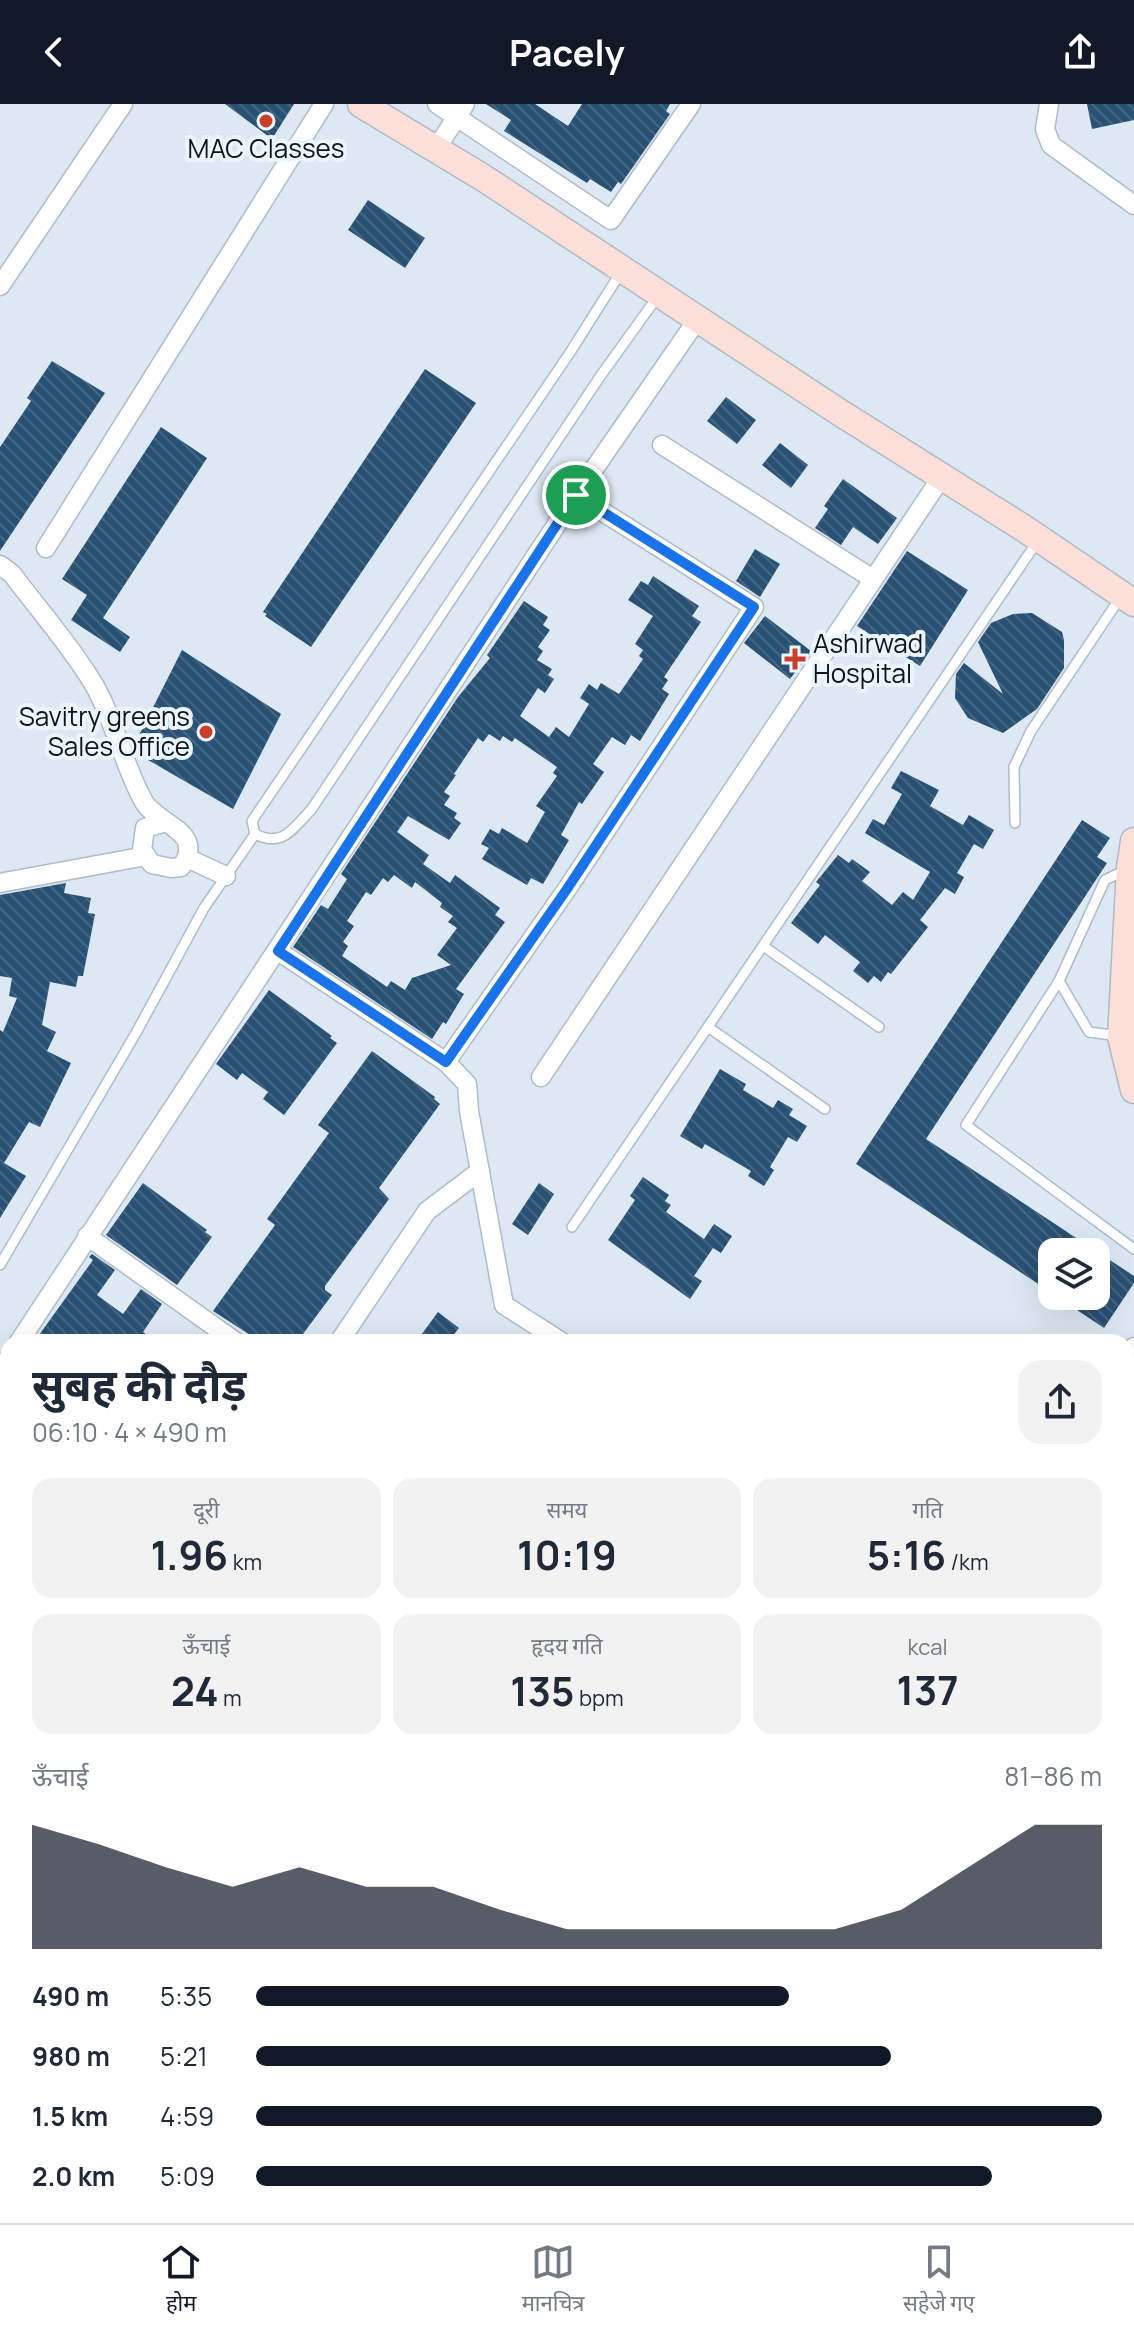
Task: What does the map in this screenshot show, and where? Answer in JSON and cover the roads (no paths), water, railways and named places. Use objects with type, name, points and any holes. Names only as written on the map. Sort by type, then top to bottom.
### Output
[{"type":"street","points":[[0,286],[123,104]]},
{"type":"street","points":[[46,548],[324,104]]},
{"type":"street","points":[[361,104],[623,269],[1128,599]]},
{"type":"street","points":[[437,104],[461,110],[611,220],[691,104]]},
{"type":"street","points":[[1049,104],[1045,129],[1051,145],[1134,205]]},
{"type":"street","points":[[436,149],[461,110]]},
{"type":"street","points":[[24,1334],[576,495],[697,320]]},
{"type":"street","points":[[662,445],[873,579]]},
{"type":"street","points":[[541,1077],[941,478]]},
{"type":"street","points":[[446,1062],[567,889],[754,607],[576,495]]},
{"type":"street","points":[[0,565],[12,574],[94,684],[145,805],[180,830],[187,843],[187,858],[181,867],[152,864],[142,850],[145,828],[166,822]]},
{"type":"street","points":[[1134,841],[1130,868],[1128,1038],[1134,1090]]},
{"type":"street","points":[[0,883],[146,856]]},
{"type":"street","points":[[187,858],[226,876]]},
{"type":"street","points":[[278,951],[446,1062],[467,1084],[504,1305],[549,1334]]},
{"type":"street","points":[[344,1334],[427,1211],[480,1171]]},
{"type":"street","points":[[87,1236],[225,1334]]},
{"type":"lane","points":[[0,1265],[136,1033],[204,908],[255,834],[252,821],[569,354],[623,269]]},
{"type":"lane","points":[[255,834],[269,841],[280,840],[311,810],[599,378],[660,293]]},
{"type":"lane","points":[[572,1227],[1039,539]]},
{"type":"lane","points":[[1015,823],[1014,767],[1031,731],[1128,599]]},
{"type":"lane","points":[[1130,868],[1105,880],[1059,981],[966,1125],[1134,1249]]},
{"type":"lane","points":[[763,946],[879,1027]]},
{"type":"lane","points":[[1059,981],[1089,1032],[1128,1038]]},
{"type":"lane","points":[[708,1027],[825,1109]]},
{"type":"place","name":"MAC Classes","points":[[266,121]]},
{"type":"place","name":"Ashirwad Hospital","points":[[795,659]]},
{"type":"place","name":"Savitry greens Sales Office","points":[[206,732]]}]
